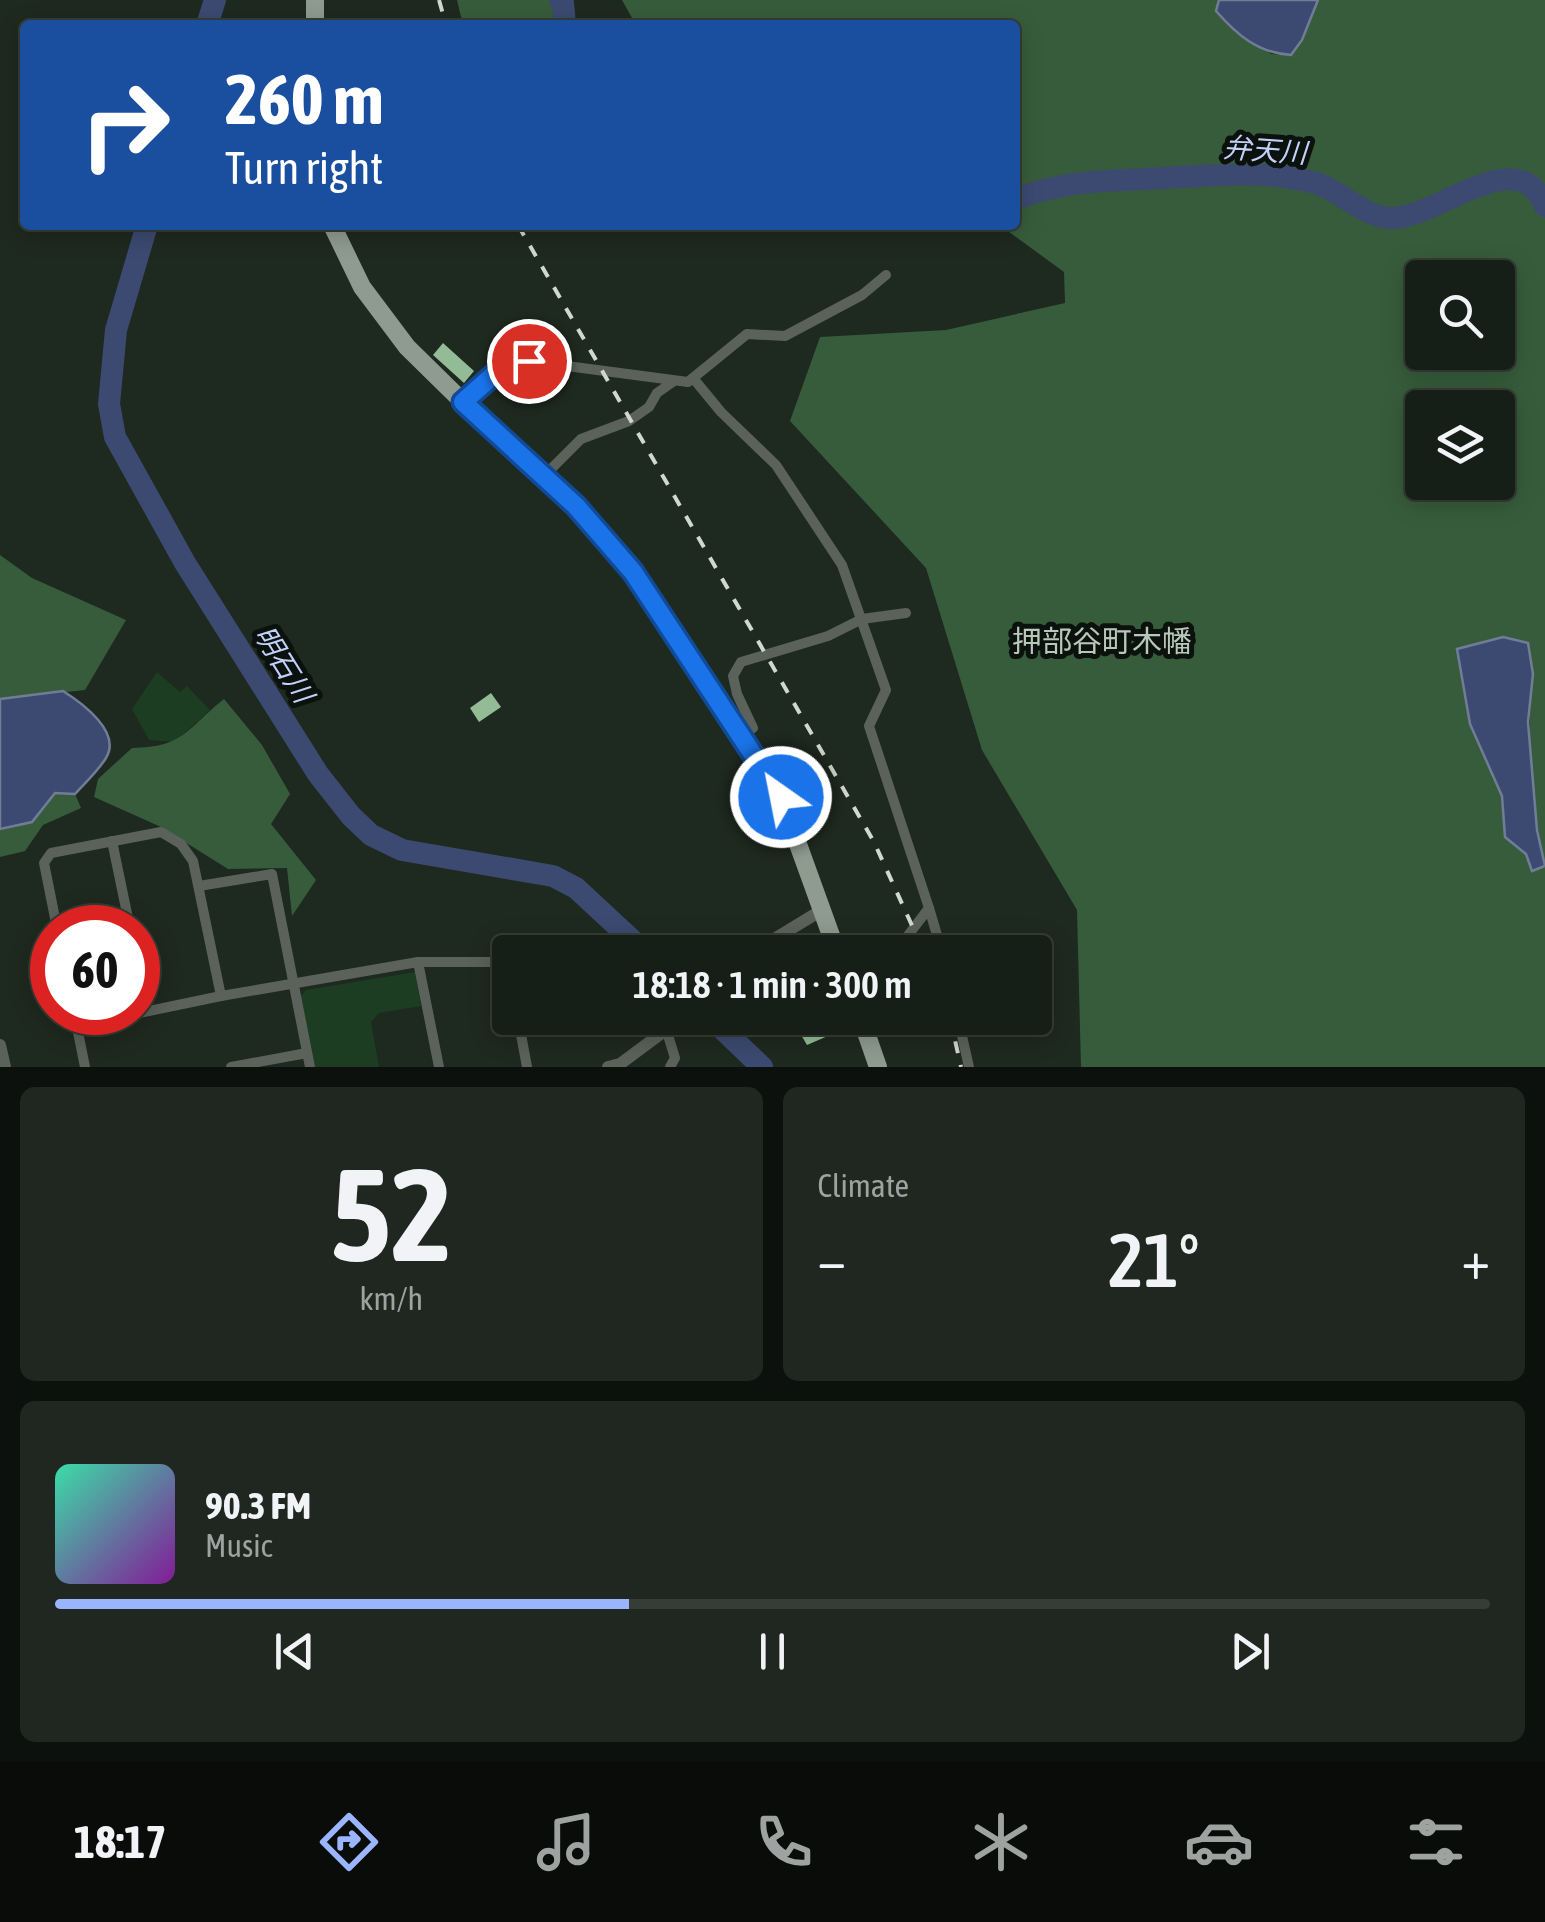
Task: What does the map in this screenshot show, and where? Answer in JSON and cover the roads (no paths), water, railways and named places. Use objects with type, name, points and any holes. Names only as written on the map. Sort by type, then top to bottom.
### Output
[{"type":"main road","points":[[334,230],[362,287],[407,347],[576,506],[633,572],[781,797],[831,935]]},
{"type":"main road","points":[[866,1035],[878,1067]]},
{"type":"street","points":[[463,402],[499,370],[529,361],[688,382],[747,334],[785,336],[862,296],[886,275]]},
{"type":"street","points":[[693,378],[776,465],[842,565],[886,690],[869,726],[937,935]]},
{"type":"street","points":[[544,476],[580,439],[629,421],[675,380]]},
{"type":"street","points":[[742,737],[754,728],[737,694],[733,676],[741,662],[828,636],[862,619],[906,613]]},
{"type":"street","points":[[52,905],[44,864],[51,853],[160,832],[180,844],[193,861],[221,996]]},
{"type":"street","points":[[112,841],[125,905]]},
{"type":"street","points":[[199,886],[272,874],[310,1067]]},
{"type":"street","points":[[908,935],[929,908]]},
{"type":"street","points":[[781,935],[822,910]]},
{"type":"street","points":[[418,962],[439,1067]]},
{"type":"street","points":[[160,1009],[418,962],[492,962]]},
{"type":"street","points":[[78,1035],[85,1067]]},
{"type":"street","points":[[521,1035],[527,1067]]},
{"type":"street","points":[[608,1067],[620,1064],[663,1035]]},
{"type":"street","points":[[668,1035],[675,1058],[670,1067]]},
{"type":"street","points":[[962,1035],[969,1067]]},
{"type":"street","points":[[0,1045],[5,1067]]},
{"type":"street","points":[[231,1067],[307,1052]]},
{"type":"water","points":[[1219,0],[1318,0],[1302,40],[1291,55],[1268,51],[1240,35],[1216,11]]},
{"type":"water","points":[[1503,637],[1528,643],[1533,674],[1528,722],[1537,830],[1545,866],[1532,871],[1526,854],[1505,837],[1502,796],[1470,724],[1457,649]]},
{"type":"water","points":[[63,691],[98,719],[109,738],[106,758],[75,794],[55,793],[32,822],[0,829],[0,699]]},
{"type":"waterway","name":"明石川","points":[[209,20],[215,0]]},
{"type":"waterway","name":"弁天川","points":[[560,0],[565,20]]},
{"type":"waterway","name":"弁天川","points":[[1020,198],[1090,182],[1239,174],[1312,182],[1368,212],[1388,218],[1407,216],[1495,181],[1515,180],[1532,187],[1545,206]]},
{"type":"waterway","name":"明石川","points":[[146,230],[116,330],[109,404],[115,437],[185,563],[318,774],[371,835],[402,850],[553,876],[576,888],[627,935]]},
{"type":"waterway","name":"明石川","points":[[729,1035],[762,1067]]},
{"type":"railway","points":[[439,0],[445,20]]},
{"type":"railway","points":[[521,230],[874,842],[916,935]]},
{"type":"railway","points":[[954,1035],[961,1067]]},
{"type":"district","name":"押部谷町木幡","points":[[1102,642]]}]
